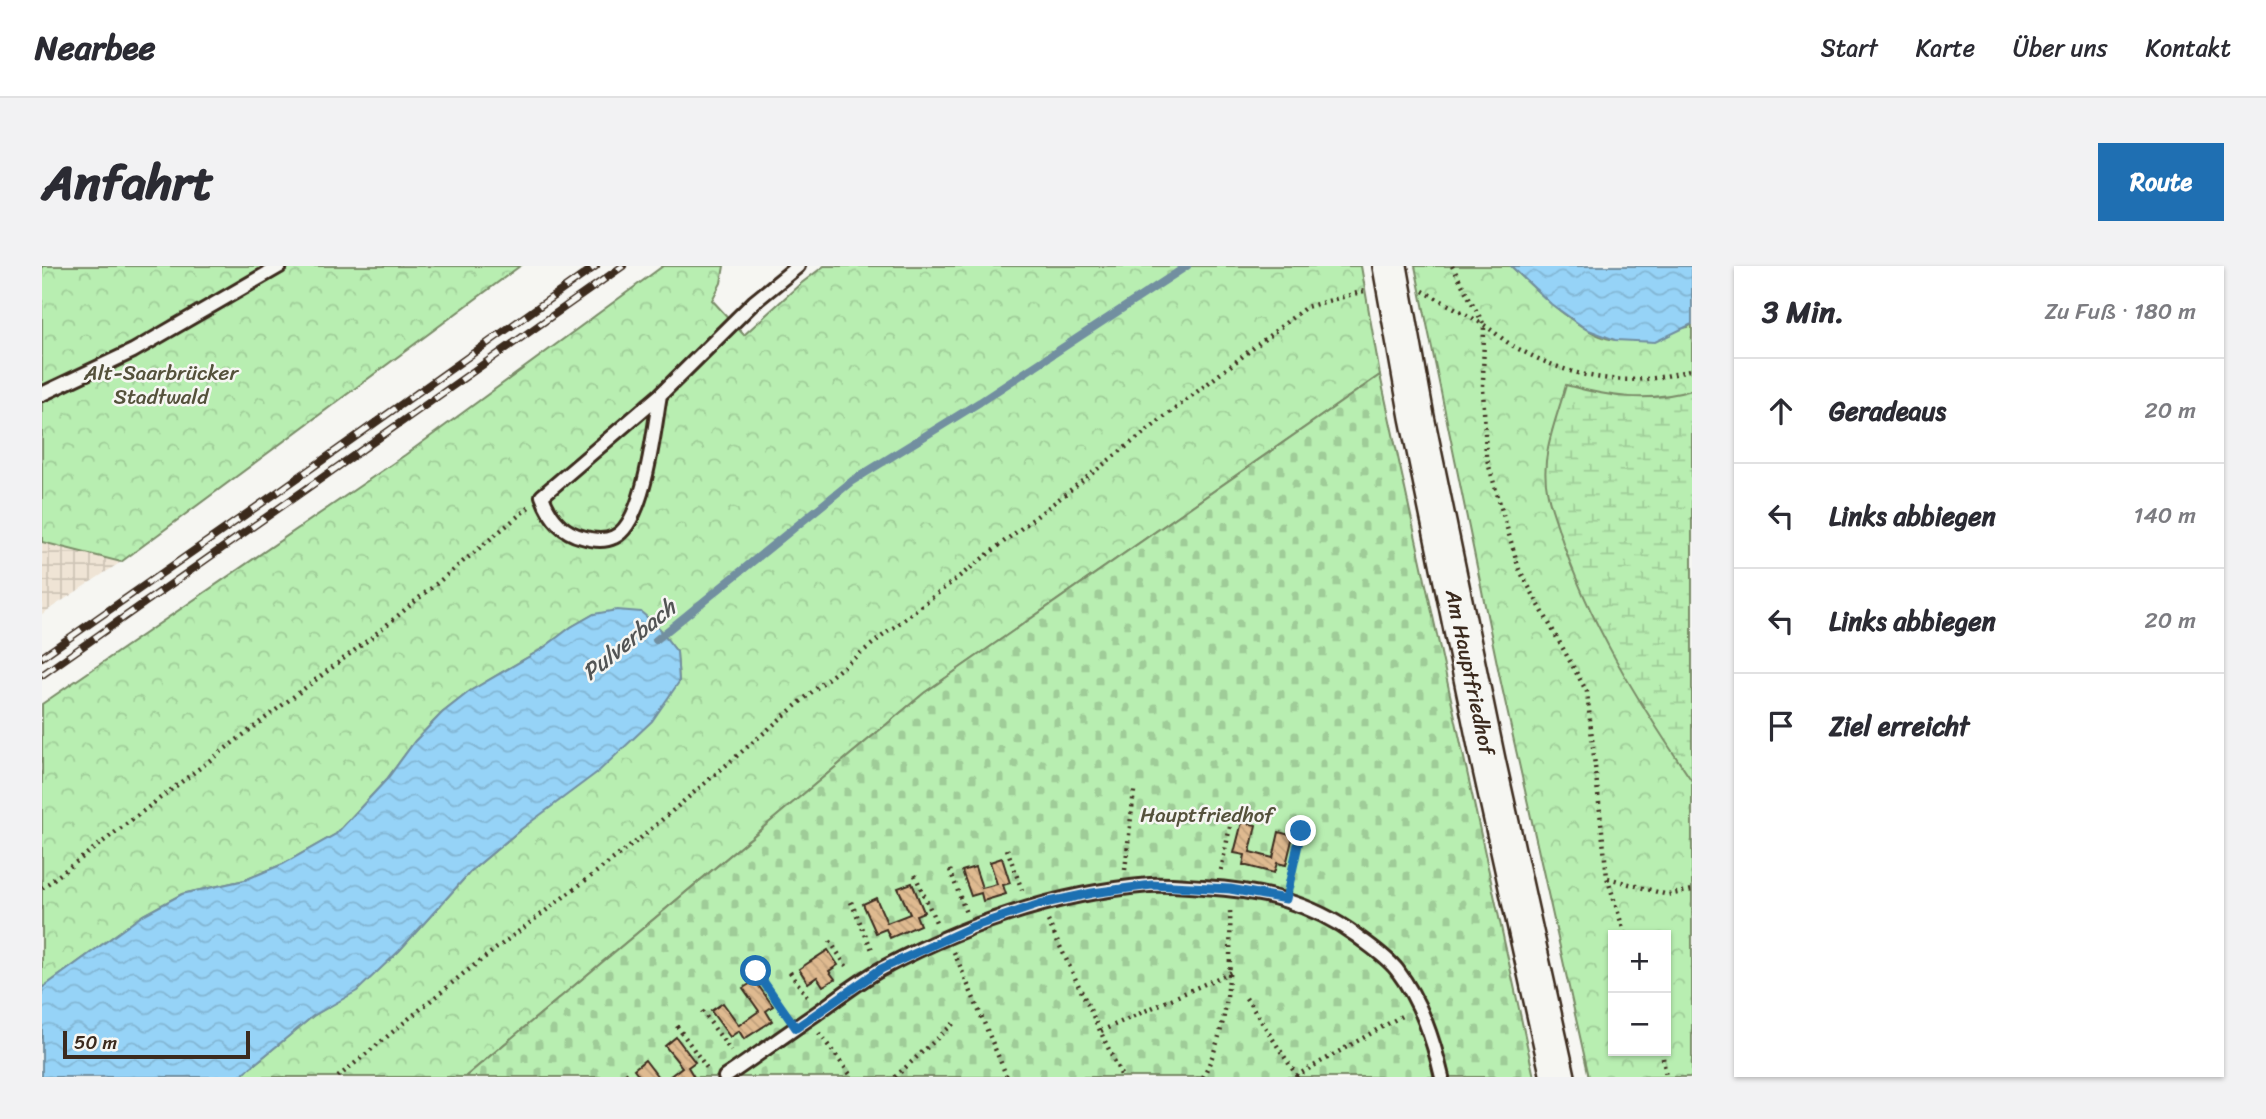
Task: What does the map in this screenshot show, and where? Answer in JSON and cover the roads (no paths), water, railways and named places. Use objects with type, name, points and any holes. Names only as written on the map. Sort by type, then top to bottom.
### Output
[{"type":"main road","name":"Am Hauptfriedhof","points":[[1392,276],[1417,417],[1488,760],[1558,1077]]},
{"type":"lane","points":[[42,394],[133,351],[280,266]]},
{"type":"lane","points":[[660,395],[640,499],[625,528],[613,538],[596,541],[578,537],[561,527],[547,510],[542,496],[660,395],[754,302],[798,266]]},
{"type":"lane","points":[[725,1077],[881,969],[945,938],[1034,906],[1152,885],[1223,888],[1286,899],[1340,923],[1396,968],[1419,1006],[1443,1077]]},
{"type":"water","points":[[1511,266],[1692,266],[1692,324],[1655,342],[1615,340],[1586,329],[1551,304]]},
{"type":"water","points":[[617,610],[641,612],[655,624],[677,652],[679,682],[652,721],[599,771],[520,830],[471,871],[399,951],[357,991],[313,1016],[239,1077],[42,1077],[42,988],[143,915],[182,894],[245,880],[283,864],[336,834],[387,779],[415,741],[442,713],[470,691],[542,649],[571,627],[594,614]]},
{"type":"waterway","name":"Pulverbach","points":[[656,640],[852,481],[980,402],[1187,266]]},
{"type":"railway","points":[[42,657],[596,266]]},
{"type":"railway","points":[[42,675],[623,266]]},
{"type":"park label","name":"Alt-Saarbrücker Stadtwald","points":[[161,385]]},
{"type":"park label","name":"Hauptfriedhof","points":[[1207,815]]}]
